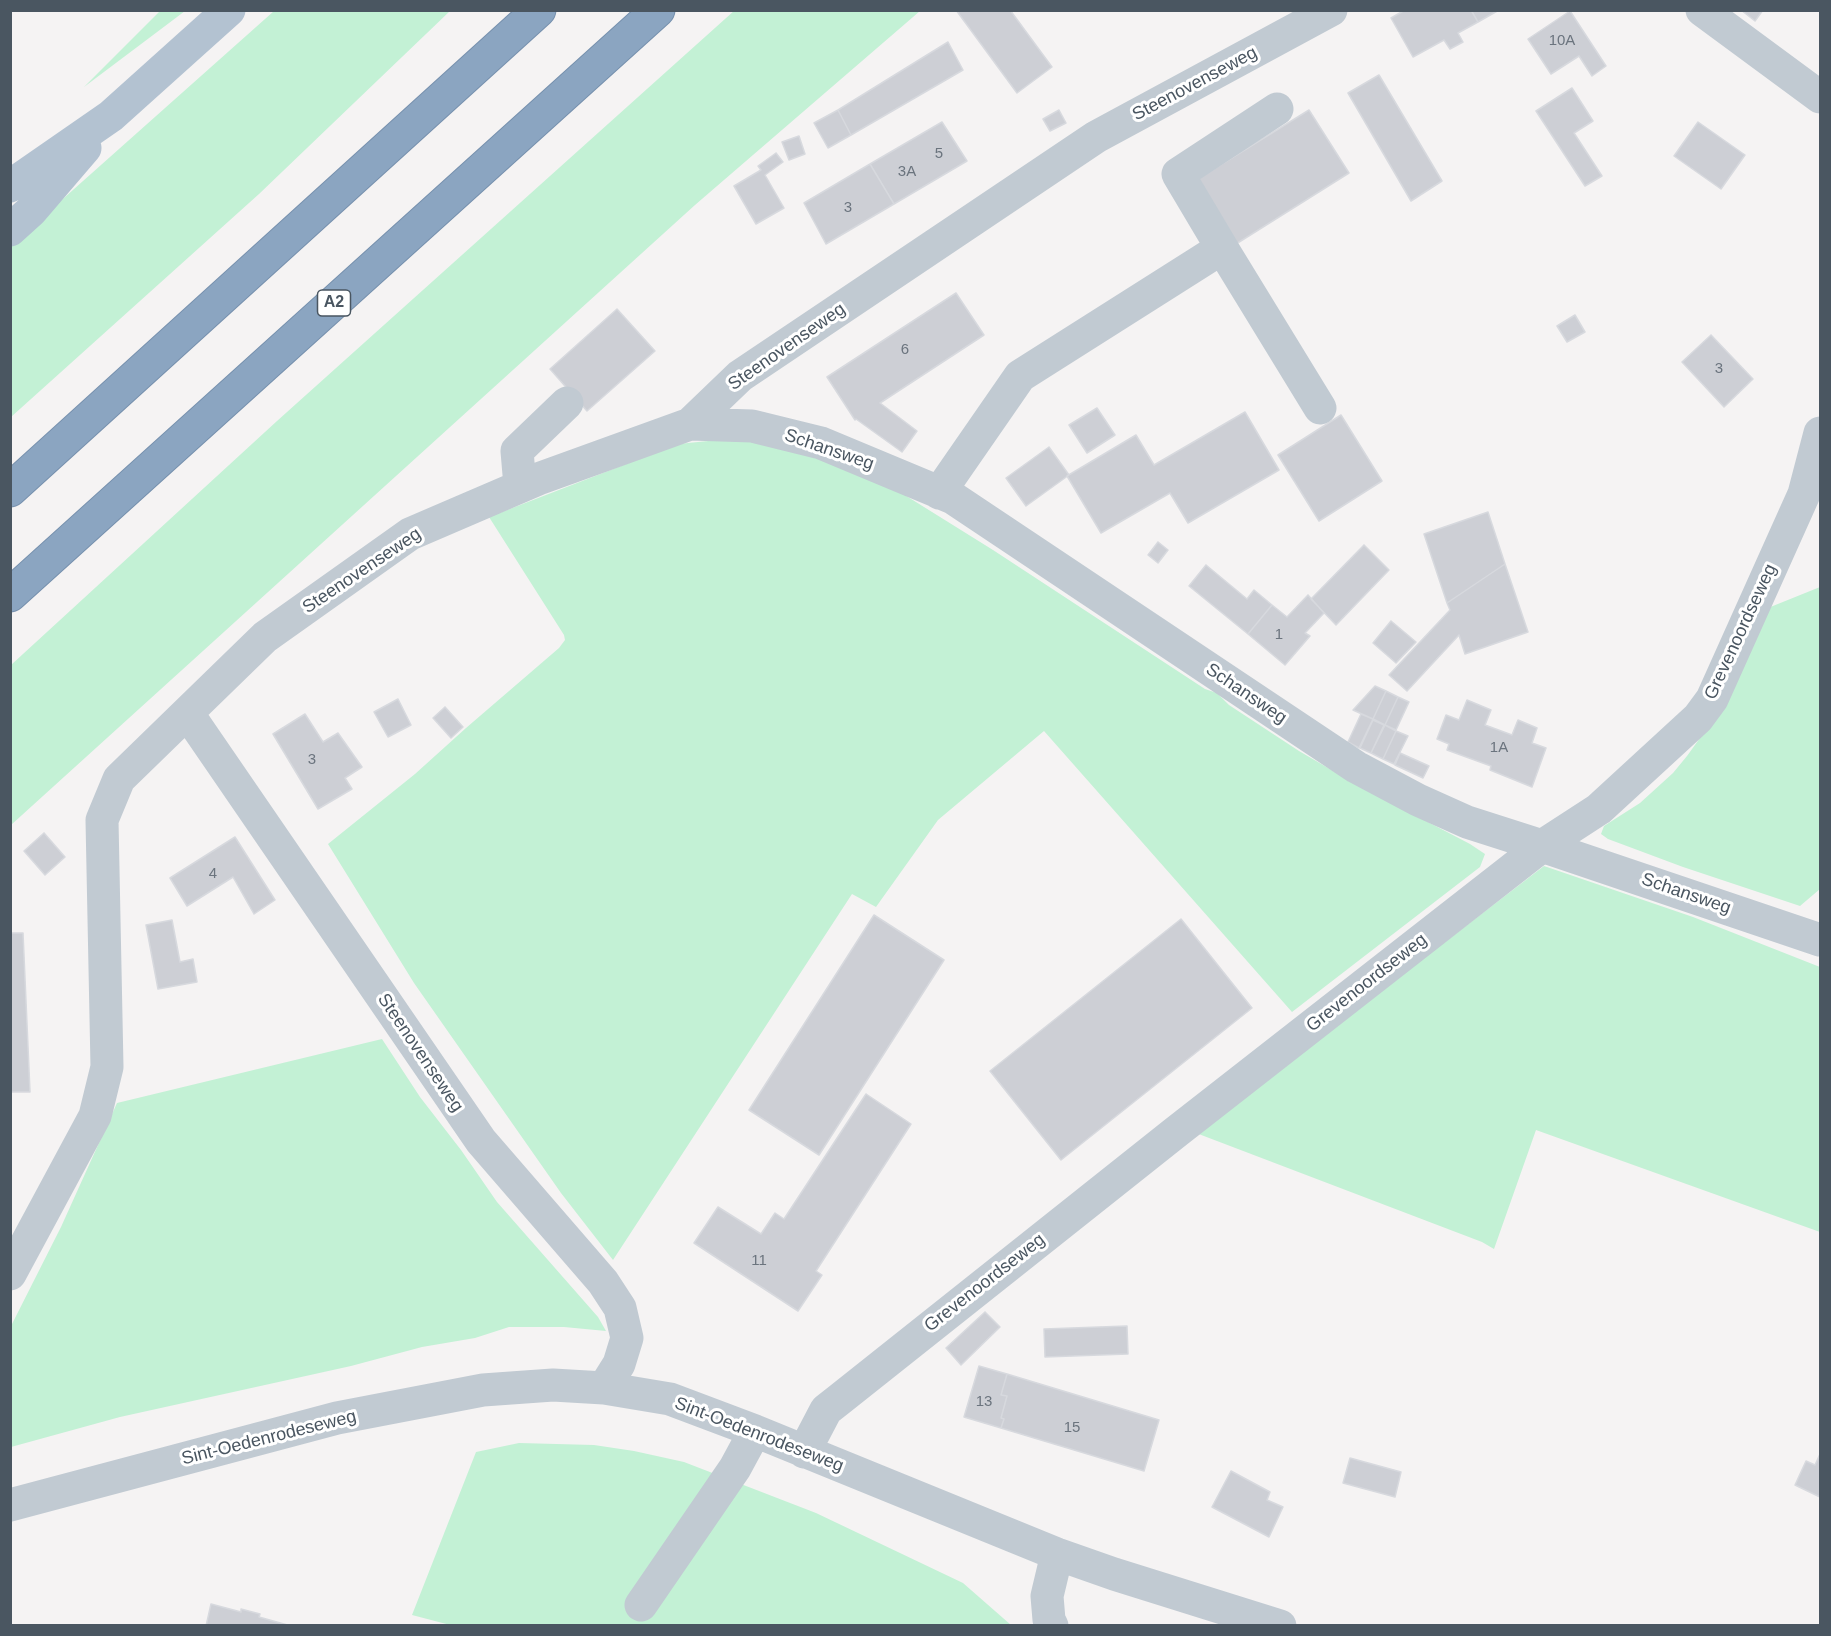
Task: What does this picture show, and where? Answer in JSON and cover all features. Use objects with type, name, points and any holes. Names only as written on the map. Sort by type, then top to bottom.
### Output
[{"type":"highway","points":[[10,490],[539,10]]},
{"type":"highway","name":"A2","points":[[10,595],[658,10]]},
{"type":"main road","points":[[10,186],[111,116],[229,10]]},
{"type":"main road","points":[[10,230],[32,212],[111,116]]},
{"type":"street","name":"Steenovenseweg","points":[[10,1274],[96,1116],[107,1067],[102,820],[119,779],[265,637],[410,534],[520,486],[690,423],[740,376],[1096,138],[1331,10]]},
{"type":"street","points":[[1702,10],[1821,98]]},
{"type":"street","points":[[1277,109],[1178,174],[1320,408]]},
{"type":"street","points":[[939,493],[1020,376],[1222,248]]},
{"type":"street","points":[[520,486],[517,451],[567,403]]},
{"type":"street","name":"Schansweg","points":[[690,423],[752,426],[821,443],[953,498],[1356,767],[1418,800],[1467,822],[1821,940]]},
{"type":"street","name":"Grevenoordseweg","points":[[804,1452],[826,1410],[840,1398],[1542,846],[1599,809],[1698,718],[1712,699],[1804,494],[1821,433]]},
{"type":"street","name":"Steenovenseweg","points":[[188,714],[481,1141],[603,1282],[620,1308],[627,1338],[619,1364],[604,1388]]},
{"type":"street","name":"Sint-Oedenrodeseweg","points":[[10,1505],[337,1418],[483,1390],[553,1385],[604,1388],[670,1399],[755,1431],[1057,1554],[1280,1626]]},
{"type":"street","points":[[641,1605],[735,1468],[755,1431]]},
{"type":"street","points":[[1052,1626],[1049,1620],[1047,1596],[1057,1554]]},
{"type":"green space","points":[[735,10],[920,11],[695,205],[11,825],[11,665],[277,421]]},
{"type":"green space","points":[[160,11],[185,11],[84,87]]},
{"type":"green space","points":[[274,11],[450,11],[259,194],[11,417],[10,246]]},
{"type":"green space","points":[[718,440],[782,442],[863,469],[993,550],[1205,689],[1217,693],[1229,705],[1299,751],[1359,786],[1470,844],[1485,854],[1480,867],[1292,1012],[1044,731],[938,820],[876,907],[852,894],[613,1260],[561,1193],[414,983],[328,844],[415,774],[559,648],[565,640],[489,517],[678,444]]},
{"type":"green space","points":[[1820,587],[1820,889],[1800,906],[1683,867],[1608,839],[1601,834],[1604,826],[1640,803],[1673,773],[1687,756],[1700,738],[1763,610]]},
{"type":"green space","points":[[1544,866],[1693,917],[1820,967],[1820,1232],[1536,1130],[1494,1249],[1482,1242],[1196,1133]]},
{"type":"green space","points":[[382,1039],[420,1097],[497,1202],[598,1317],[606,1331],[564,1327],[509,1327],[475,1338],[422,1347],[351,1366],[120,1417],[11,1447],[11,1326],[61,1227],[117,1103]]},
{"type":"green space","points":[[519,1443],[594,1445],[684,1462],[816,1513],[963,1583],[1011,1625],[454,1626],[412,1615],[476,1452]]},
{"type":"building","points":[[956,10],[1010,10],[1052,67],[1017,93]]},
{"type":"building","points":[[1405,10],[1471,10],[1478,22],[1458,33],[1463,42],[1450,49],[1444,40],[1413,57],[1391,18]]},
{"type":"building","points":[[1471,10],[1499,10],[1478,22]]},
{"type":"building","points":[[1741,10],[1763,10],[1755,21]]},
{"type":"building","points":[[1570,11],[1606,66],[1592,76],[1579,56],[1551,74],[1528,39]]},
{"type":"building","points":[[948,42],[963,70],[851,135],[838,110]]},
{"type":"building","points":[[1379,75],[1442,181],[1411,201],[1348,93]]},
{"type":"building","points":[[1572,88],[1593,121],[1574,133],[1602,176],[1585,186],[1536,111]]},
{"type":"building","points":[[838,110],[851,135],[828,148],[814,123]]},
{"type":"building","points":[[1059,110],[1066,123],[1050,131],[1043,119]]},
{"type":"building","points":[[1309,110],[1349,173],[1236,244],[1196,180]]},
{"type":"building","points":[[942,122],[967,161],[894,204],[870,164]]},
{"type":"building","points":[[1698,122],[1745,155],[1721,189],[1674,156]]},
{"type":"building","points":[[799,136],[805,154],[789,160],[782,142]]},
{"type":"building","points":[[776,153],[783,162],[765,175],[784,208],[756,224],[734,186],[761,170],[758,166]]},
{"type":"building","points":[[870,164],[894,204],[826,244],[804,203]]},
{"type":"building","points":[[956,293],[984,335],[880,403],[917,431],[902,452],[855,420],[827,377]]},
{"type":"building","points":[[617,309],[655,351],[587,411],[550,369]]},
{"type":"building","points":[[1575,315],[1585,332],[1567,342],[1557,326]]},
{"type":"building","points":[[1711,335],[1753,379],[1724,407],[1682,362]]},
{"type":"building","points":[[1097,408],[1115,435],[1087,453],[1069,425]]},
{"type":"building","points":[[1245,412],[1279,470],[1188,523],[1170,493],[1101,533],[1067,476],[1136,435],[1154,465]]},
{"type":"building","points":[[1341,415],[1382,481],[1319,521],[1278,455]]},
{"type":"building","points":[[1049,447],[1069,475],[1026,506],[1006,478]]},
{"type":"building","points":[[1488,512],[1505,564],[1447,603],[1424,534]]},
{"type":"building","points":[[1158,542],[1168,550],[1158,563],[1148,555]]},
{"type":"building","points":[[1364,545],[1389,570],[1336,625],[1311,599]]},
{"type":"building","points":[[1505,564],[1528,632],[1465,654],[1459,635],[1407,691],[1389,675],[1450,610],[1447,603]]},
{"type":"building","points":[[1206,565],[1247,599],[1254,590],[1272,605],[1248,634],[1189,586]]},
{"type":"building","points":[[1308,595],[1324,613],[1305,633],[1310,636],[1285,665],[1248,634],[1272,605],[1287,617]]},
{"type":"building","points":[[1391,621],[1416,642],[1396,663],[1373,643]]},
{"type":"building","points":[[1375,686],[1386,691],[1373,719],[1353,710]]},
{"type":"building","points":[[1386,691],[1398,697],[1385,725],[1373,719]]},
{"type":"building","points":[[1398,697],[1409,702],[1396,730],[1385,725]]},
{"type":"building","points":[[398,699],[411,725],[388,737],[374,712]]},
{"type":"building","points":[[1467,700],[1491,710],[1485,725],[1512,735],[1518,720],[1537,728],[1532,743],[1546,748],[1532,787],[1490,770],[1491,766],[1447,750],[1449,744],[1437,739],[1446,715],[1459,720]]},
{"type":"building","points":[[445,707],[463,727],[451,738],[433,718]]},
{"type":"building","points":[[305,714],[323,742],[338,733],[362,767],[345,778],[352,789],[318,809],[273,734]]},
{"type":"building","points":[[1361,714],[1373,719],[1359,748],[1348,742]]},
{"type":"building","points":[[1373,720],[1384,725],[1371,753],[1360,748]]},
{"type":"building","points":[[1385,725],[1396,731],[1383,759],[1371,753]]},
{"type":"building","points":[[1396,731],[1408,736],[1394,764],[1383,759]]},
{"type":"building","points":[[1400,753],[1429,766],[1423,778],[1395,765]]},
{"type":"building","points":[[44,833],[65,857],[45,875],[24,851]]},
{"type":"building","points":[[235,837],[275,900],[254,914],[233,877],[187,906],[170,878]]},
{"type":"building","points":[[874,915],[944,960],[819,1155],[749,1110]]},
{"type":"building","points":[[1181,919],[1252,1008],[1061,1160],[990,1071]]},
{"type":"building","points":[[172,920],[180,962],[193,959],[197,982],[158,989],[146,925]]},
{"type":"building","points":[[10,933],[23,933],[30,1092],[10,1092]]},
{"type":"building","points":[[866,1094],[911,1124],[816,1271],[822,1275],[798,1311],[694,1243],[718,1207],[761,1234],[775,1213],[784,1219]]},
{"type":"building","points":[[985,1312],[1000,1327],[961,1365],[946,1348]]},
{"type":"building","points":[[1127,1326],[1128,1354],[1045,1357],[1044,1329]]},
{"type":"building","points":[[979,1366],[1007,1374],[1001,1395],[1007,1396],[1001,1418],[1004,1419],[1001,1428],[964,1417]]},
{"type":"building","points":[[1007,1374],[1159,1420],[1144,1471],[1001,1428],[1004,1419],[1001,1418],[1007,1396],[1001,1395]]},
{"type":"building","points":[[1820,1454],[1820,1497],[1795,1485],[1806,1461],[1815,1465]]},
{"type":"building","points":[[1350,1458],[1401,1472],[1395,1497],[1343,1483]]},
{"type":"building","points":[[1231,1471],[1270,1492],[1267,1500],[1283,1507],[1269,1537],[1212,1507]]},
{"type":"building","points":[[211,1604],[241,1612],[241,1609],[260,1614],[259,1617],[291,1626],[206,1626]]}]
